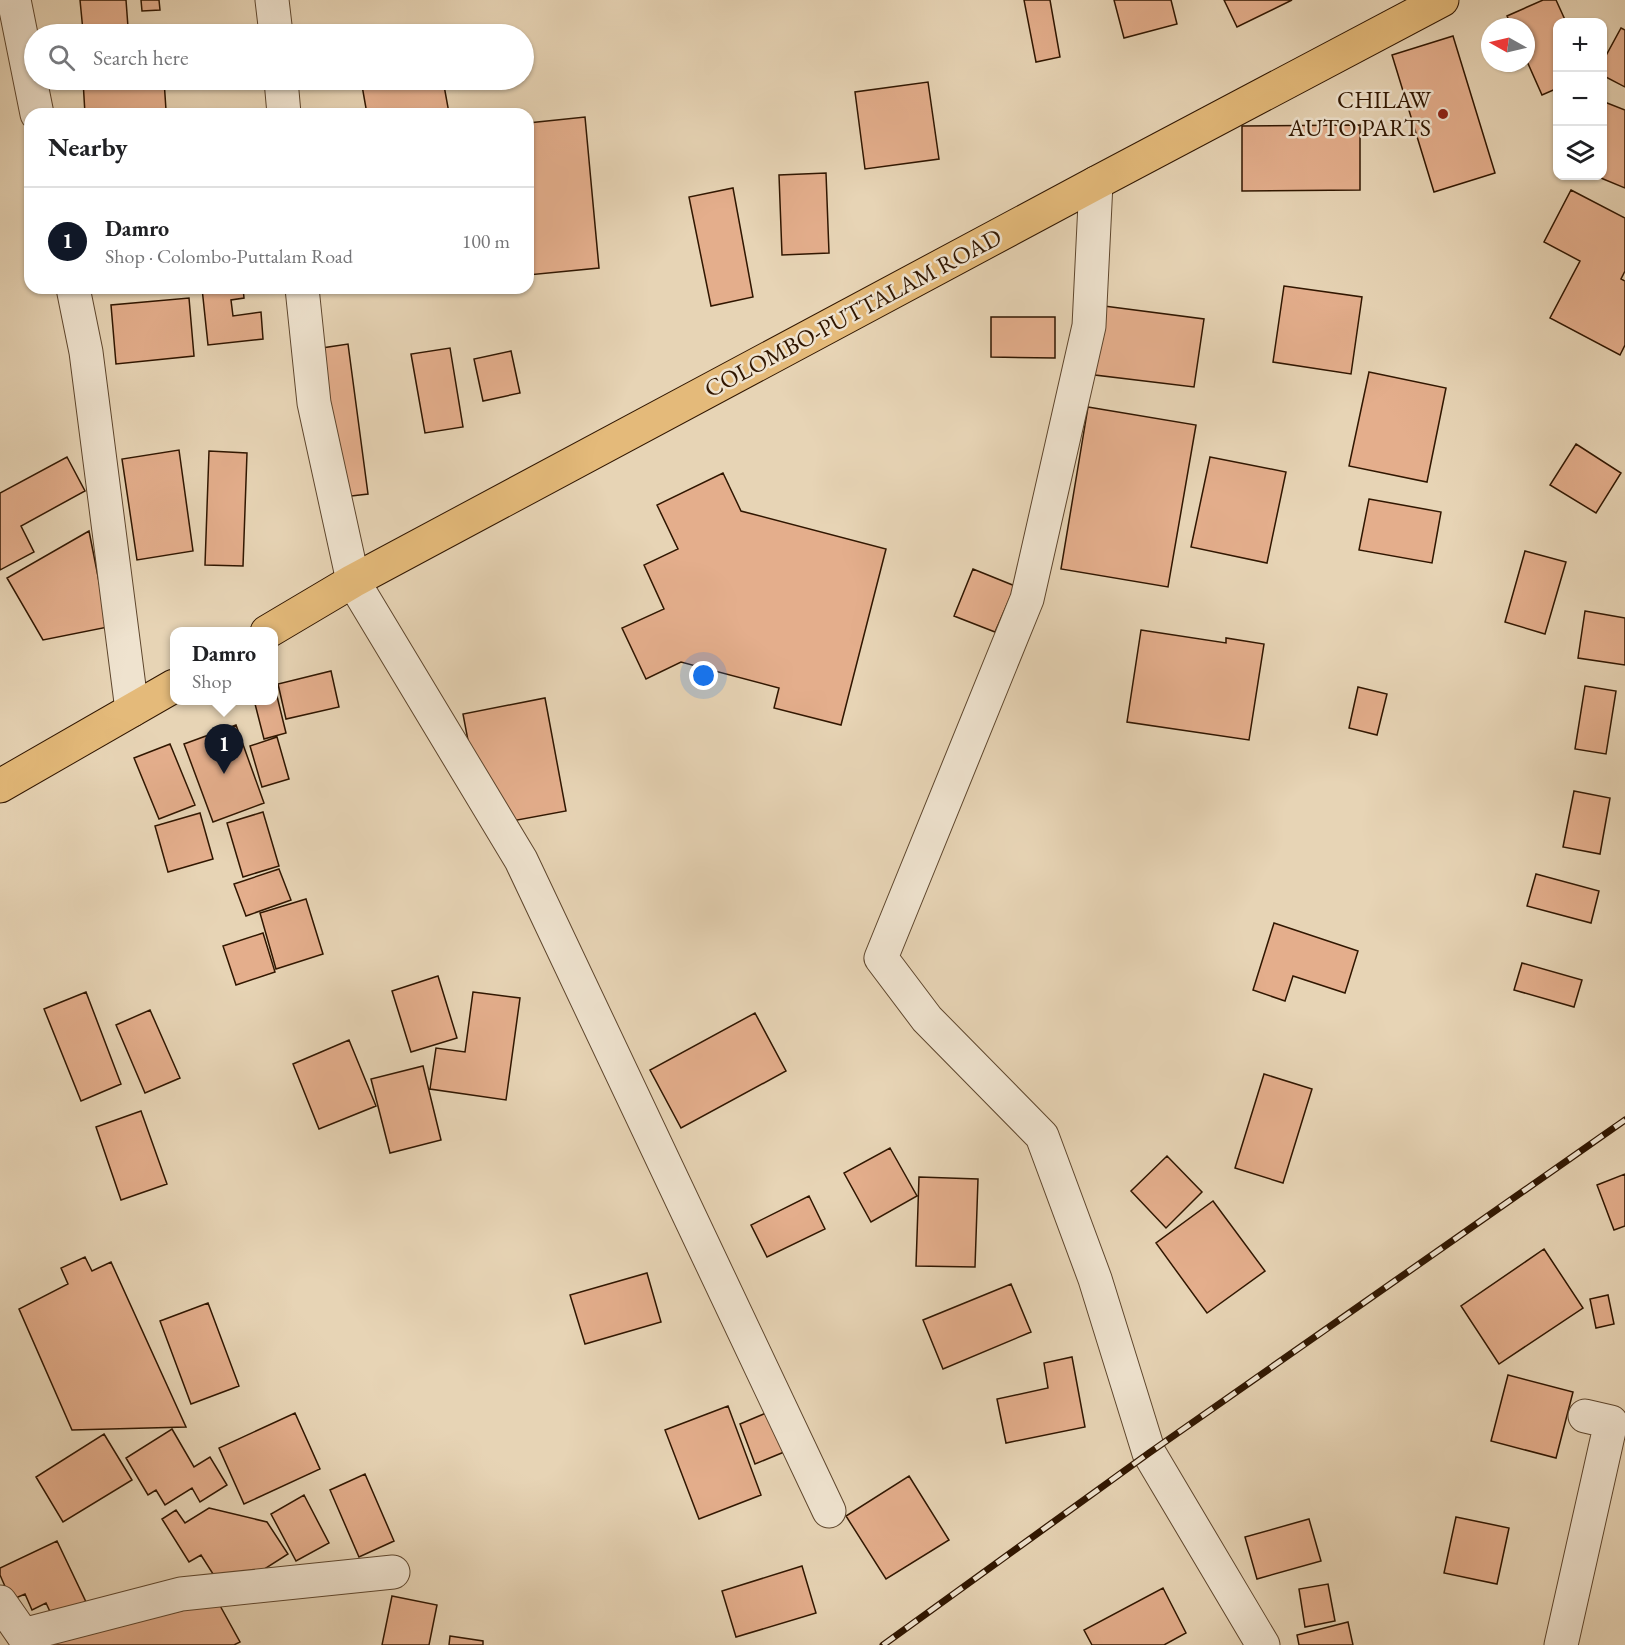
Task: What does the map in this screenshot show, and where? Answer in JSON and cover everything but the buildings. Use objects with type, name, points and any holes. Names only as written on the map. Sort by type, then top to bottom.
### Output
[{"type":"highway","name":"COLOMBO-PUTTALAM ROAD","points":[[275,627],[353,581],[1442,0]]},
{"type":"highway","points":[[0,786],[170,688]]},
{"type":"street","points":[[14,0],[24,50]]},
{"type":"street","points":[[272,0],[275,24]]},
{"type":"street","points":[[32,90],[36,108]]},
{"type":"street","points":[[282,90],[283,108]]},
{"type":"street","points":[[1096,183],[1089,326],[1027,598],[882,958],[927,1018],[1042,1136],[1095,1279],[1149,1453],[1263,1645]]},
{"type":"street","points":[[74,294],[86,352],[132,710]]},
{"type":"street","points":[[303,294],[314,403],[353,581],[521,860],[829,1511]]},
{"type":"street","points":[[1561,1645],[1611,1422],[1584,1416]]},
{"type":"street","points":[[0,1602],[27,1640],[181,1594],[393,1572]]},
{"type":"railway","points":[[883,1645],[1149,1453],[1625,1120]]},
{"type":"place","name":"CHILAW AUTO PARTS","points":[[1443,114]]},
{"type":"place","name":"Damro","points":[[224,774]]}]
